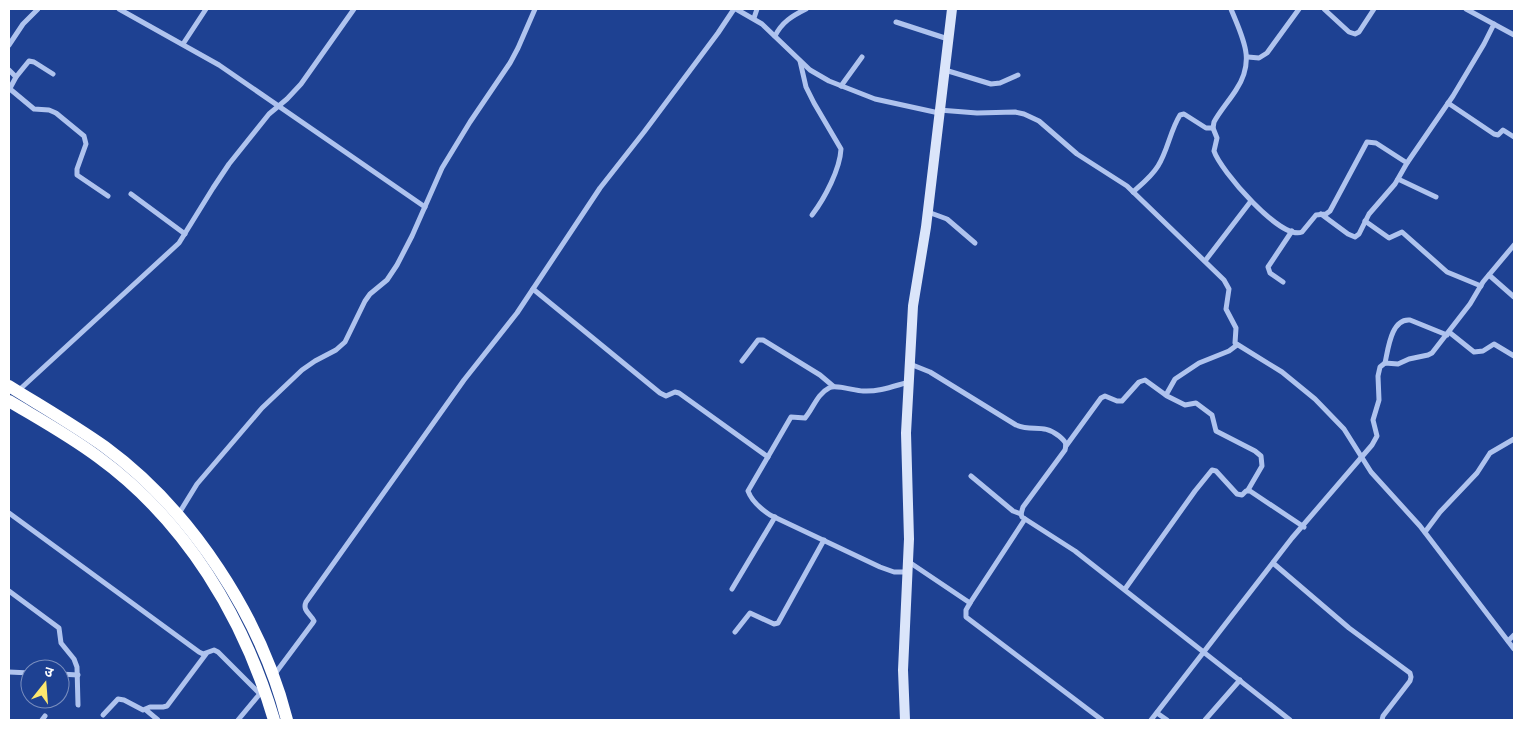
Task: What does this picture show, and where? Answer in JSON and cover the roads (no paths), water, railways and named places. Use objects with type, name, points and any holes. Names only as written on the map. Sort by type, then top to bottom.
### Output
[{"type":"highway","points":[[12,393],[74,426],[106,448],[134,471],[178,515],[210,555],[234,593],[274,675],[287,720]]},
{"type":"highway","points":[[12,393],[99,458],[150,503],[176,532],[200,562],[224,599],[245,642],[274,720]]},
{"type":"street","points":[[9,45],[23,24],[38,9]]},
{"type":"street","points":[[119,9],[220,65],[425,207]]},
{"type":"street","points":[[183,44],[206,9]]},
{"type":"street","points":[[12,393],[171,251],[185,234],[220,177],[262,123],[301,84],[354,9]]},
{"type":"street","points":[[178,515],[197,484],[262,408],[302,370],[336,350],[345,342],[365,301],[370,294],[387,280],[396,265],[412,236],[433,187],[451,152],[510,63],[535,9]]},
{"type":"street","points":[[238,720],[312,624],[314,620],[305,610],[306,602],[445,406],[504,330],[600,188],[735,9],[754,18],[799,61],[818,76],[875,99],[939,111],[977,114],[1015,112],[1031,116],[1047,127],[1077,154],[1118,179],[1228,285],[1229,294],[1226,314],[1236,328],[1234,341],[1237,345],[1282,372],[1315,400],[1344,429],[1371,472],[1425,532],[1514,649]]},
{"type":"street","points":[[754,18],[757,9]]},
{"type":"street","points":[[775,36],[787,20],[806,9]]},
{"type":"street","points":[[905,720],[903,670],[909,539],[906,433],[913,306],[928,211],[952,9]]},
{"type":"street","points":[[1231,9],[1248,52],[1248,57],[1246,70],[1238,87],[1215,120],[1213,128],[1217,138],[1214,154],[1226,172],[1264,213],[1292,231],[1298,234],[1302,232],[1314,217],[1330,211],[1367,142],[1376,142],[1407,163]]},
{"type":"street","points":[[1248,57],[1259,58],[1267,53],[1299,9]]},
{"type":"street","points":[[1324,9],[1349,32],[1354,34],[1359,32],[1374,9]]},
{"type":"street","points":[[1466,9],[1514,35]]},
{"type":"street","points":[[896,22],[948,39]]},
{"type":"street","points":[[1321,214],[1353,236],[1359,234],[1369,214],[1398,179],[1448,103],[1494,24]]},
{"type":"street","points":[[841,86],[862,57]]},
{"type":"street","points":[[53,74],[34,62],[29,61],[16,77],[9,90],[34,109],[49,110],[56,113],[84,136],[86,144],[77,169],[77,175],[108,196]]},
{"type":"street","points":[[799,61],[806,87],[824,123],[841,149],[828,189],[812,215]]},
{"type":"street","points":[[9,70],[16,77]]},
{"type":"street","points":[[944,70],[990,84],[1000,83],[1018,74]]},
{"type":"street","points":[[1448,103],[1494,134],[1498,135],[1503,130],[1514,137]]},
{"type":"street","points":[[1133,192],[1157,168],[1174,125],[1180,115],[1184,114],[1206,128],[1213,128]]},
{"type":"street","points":[[1398,179],[1436,196]]},
{"type":"street","points":[[131,194],[158,212],[185,234]]},
{"type":"street","points":[[1205,261],[1252,201]]},
{"type":"street","points":[[928,211],[947,219],[975,243]]},
{"type":"street","points":[[1365,221],[1389,238],[1402,232],[1447,272],[1481,286]]},
{"type":"street","points":[[1283,282],[1270,273],[1268,267],[1292,231]]},
{"type":"street","points":[[1151,720],[1273,563],[1372,445],[1376,436],[1373,420],[1379,400],[1378,376],[1380,367],[1385,364],[1398,364],[1412,358],[1428,355],[1436,348],[1470,304],[1481,286],[1514,245]]},
{"type":"street","points":[[1489,276],[1514,297]]},
{"type":"street","points":[[533,289],[660,393],[666,396],[675,392],[679,393],[768,457]]},
{"type":"street","points":[[1385,364],[1393,333],[1400,322],[1404,320],[1410,320],[1426,328],[1448,334],[1474,352],[1483,351],[1494,344],[1514,356]]},
{"type":"street","points":[[742,361],[755,342],[763,340],[820,375],[833,386],[855,391],[874,391],[909,382]]},
{"type":"street","points":[[1166,395],[1175,379],[1199,363],[1229,351],[1237,345]]},
{"type":"street","points":[[910,364],[930,372],[1016,425],[1026,428],[1051,430],[1064,440],[1066,446]]},
{"type":"street","points":[[1021,514],[1023,508],[1066,446],[1103,396],[1122,401],[1143,380],[1185,405],[1196,404],[1209,412],[1214,418],[1216,431],[1255,451],[1261,456],[1262,466],[1248,490],[1242,495],[1238,494],[1216,471],[1212,470],[1125,589]]},
{"type":"street","points":[[833,386],[821,394],[805,418],[791,416],[748,491],[751,498],[759,507],[775,517],[880,567],[894,572],[908,567],[970,603]]},
{"type":"street","points":[[1425,532],[1440,512],[1477,472],[1490,453],[1514,439]]},
{"type":"street","points":[[971,476],[1013,510],[1021,514],[1025,520],[1060,540],[1125,589],[1290,720]]},
{"type":"street","points":[[1248,490],[1304,527]]},
{"type":"street","points":[[9,513],[198,652],[206,654]]},
{"type":"street","points":[[732,589],[775,517]]},
{"type":"street","points":[[1025,520],[970,603],[965,614],[967,619],[1102,720]]},
{"type":"street","points":[[735,632],[750,613],[778,624],[824,540]]},
{"type":"street","points":[[1273,563],[1349,628],[1410,674],[1410,681],[1383,716],[1382,720]]},
{"type":"street","points":[[9,591],[59,628],[61,643],[74,659],[78,675],[78,705]]},
{"type":"street","points":[[1508,641],[1514,636]]},
{"type":"street","points":[[146,710],[150,707],[166,706],[206,654],[214,650],[262,691]]},
{"type":"street","points":[[70,675],[78,675]]},
{"type":"street","points":[[1205,720],[1240,680]]},
{"type":"street","points":[[102,715],[118,699],[146,710],[158,720]]},
{"type":"street","points":[[1157,713],[1167,720]]}]
